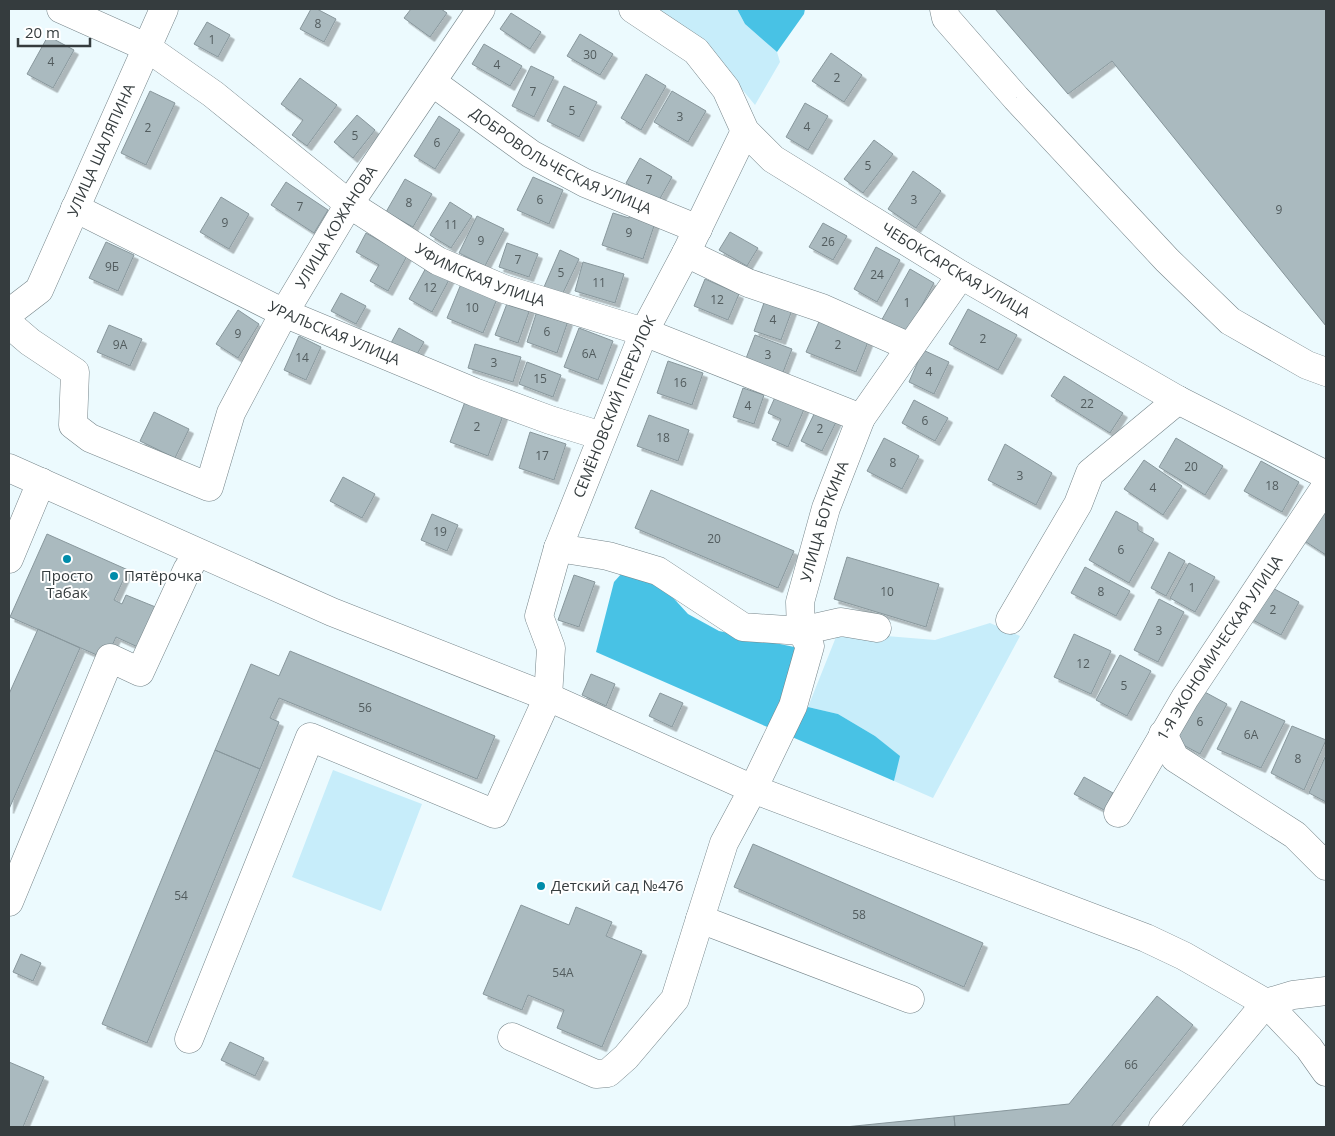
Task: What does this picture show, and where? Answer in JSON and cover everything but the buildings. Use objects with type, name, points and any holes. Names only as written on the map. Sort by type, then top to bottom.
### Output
[{"type":"street","name":"УФИМСКАЯ УЛИЦА","points":[[61,9],[146,47],[212,94],[349,204],[438,261],[504,289],[644,332],[861,418]]},
{"type":"street","name":"УЛИЦА ШАЛЯПИНА","points":[[9,312],[39,290],[164,9]]},
{"type":"street","name":"УЛИЦА КОЖАНОВА","points":[[9,324],[30,342],[74,372],[73,424],[90,438],[209,488],[231,413],[284,313],[349,204],[481,9]]},
{"type":"street","name":"ЧЕБОКСАРСКАЯ УЛИЦА","points":[[632,9],[696,51],[726,89],[745,131],[773,159],[961,275],[1178,400],[1326,475]]},
{"type":"street","points":[[944,9],[946,18],[1016,98],[1167,260],[1230,321],[1307,365],[1326,372]]},
{"type":"street","name":"ДОБРОВОЛЬЧЕСКАЯ УЛИЦА","points":[[432,82],[539,158],[692,241],[748,283],[822,308],[910,347]]},
{"type":"street","name":"СЕМЁНОВСКИЙ ПЕРЕУЛОК","points":[[548,697],[551,648],[539,616],[558,548],[644,332],[692,241],[745,131]]},
{"type":"street","name":"УРАЛЬСКАЯ УЛИЦА","points":[[75,208],[284,313],[474,392],[550,420],[602,436]]},
{"type":"street","name":"УЛИЦА БОТКИНА","points":[[512,1037],[596,1074],[608,1072],[626,1057],[675,999],[724,842],[753,789],[792,706],[810,646],[801,631],[800,602],[826,508],[861,418],[961,275]]},
{"type":"street","points":[[1010,620],[1078,504],[1090,473],[1178,400]]},
{"type":"street","points":[[9,468],[332,612],[548,697],[753,789],[1146,938],[1184,956],[1266,1003],[1309,1048],[1326,1072]]},
{"type":"street","points":[[9,559],[41,482]]},
{"type":"street","name":"1-Я ЭКОНОМИЧЕСКАЯ УЛИЦА","points":[[1118,813],[1163,734],[1326,486]]},
{"type":"street","points":[[558,548],[608,556],[658,571],[743,627],[801,631],[841,622],[877,628]]},
{"type":"street","points":[[9,902],[110,658],[140,672],[187,570],[198,553]]},
{"type":"street","points":[[190,1040],[310,738],[495,814],[548,697]]},
{"type":"street","points":[[1163,734],[1175,758],[1200,772],[1294,835],[1326,866]]},
{"type":"street","points":[[700,919],[910,999]]},
{"type":"street","points":[[1164,1127],[1266,1003],[1293,995],[1326,991]]},
{"type":"shaded area","points":[[656,9],[737,9],[745,24],[777,52],[780,62],[755,105],[696,34]]},
{"type":"shaded area","points":[[737,9],[805,9],[804,14],[777,52],[745,24]]},
{"type":"shaded area","points":[[622,573],[650,580],[667,591],[688,614],[719,631],[799,648],[772,729],[596,652],[614,582]]},
{"type":"shaded area","points":[[990,623],[1020,636],[933,798],[894,781],[899,756],[875,736],[838,714],[808,707],[838,632],[935,640]]},
{"type":"shaded area","points":[[808,707],[838,714],[875,736],[900,756],[894,781],[792,737]]},
{"type":"shaded area","points":[[333,770],[422,804],[381,911],[292,877]]},
{"type":"place","name":"Просто Табак","points":[[67,559]]},
{"type":"place","name":"Пятёрочка","points":[[114,576]]},
{"type":"place","name":"Детский сад №476","points":[[541,886]]}]
